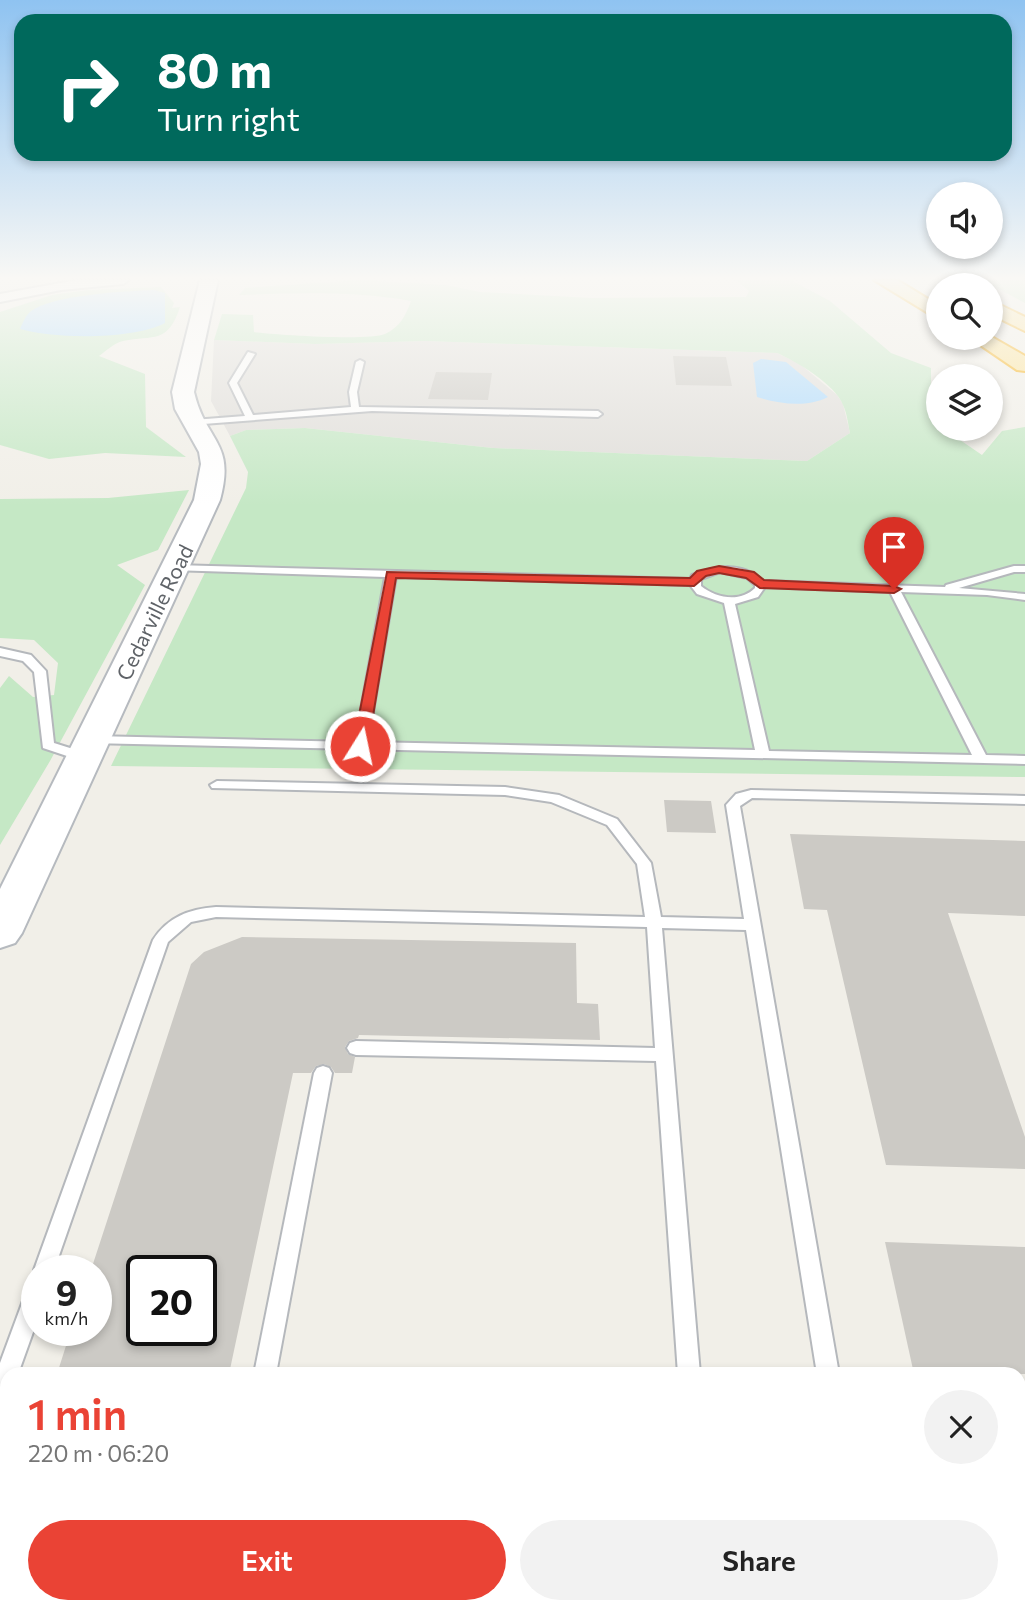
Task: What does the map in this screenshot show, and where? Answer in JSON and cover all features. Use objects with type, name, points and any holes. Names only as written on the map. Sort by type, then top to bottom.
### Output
[{"type":"highway","points":[[1009,355],[1025,365]]},
{"type":"main road","name":"Cedarville Road","points":[[0,933],[175,568],[215,478],[216,464],[212,452],[193,423],[184,402],[184,381],[190,355]]},
{"type":"lane","points":[[250,355],[233,383],[251,419]]},
{"type":"lane","points":[[355,410],[353,392],[360,362]]},
{"type":"lane","points":[[193,423],[355,410],[598,414]]},
{"type":"lane","points":[[175,568],[694,582]]},
{"type":"lane","points":[[694,582],[701,573],[719,569],[750,575],[760,584],[987,592],[1024,597]]},
{"type":"lane","points":[[935,591],[1014,569],[1025,569]]},
{"type":"lane","points":[[360,746],[391,575]]},
{"type":"lane","points":[[694,582],[700,592],[729,600],[757,594],[760,584]]},
{"type":"lane","points":[[894,589],[981,759]]},
{"type":"lane","points":[[729,600],[763,755]]},
{"type":"lane","points":[[0,652],[27,658],[40,671],[48,745],[88,748],[360,746],[1025,760]]},
{"type":"lane","points":[[218,785],[505,791],[554,798],[612,822],[644,863],[654,922],[687,1367]]},
{"type":"lane","points":[[827,1367],[733,805],[741,797],[751,794],[1025,800]]},
{"type":"lane","points":[[49,1255],[161,940],[178,920],[195,914],[216,912],[752,925]]},
{"type":"lane","points":[[356,1048],[663,1055]]},
{"type":"lane","points":[[266,1367],[323,1073]]},
{"type":"lane","points":[[10,1367],[21,1335]]},
{"type":"shaded area","points":[[213,355],[782,355],[800,364],[837,395],[843,404],[850,433],[807,461],[493,448],[305,428],[246,430],[230,436],[211,401]]},
{"type":"green space","points":[[0,355],[100,355],[145,374],[146,427],[186,457],[105,453],[49,459],[0,445]]},
{"type":"green space","points":[[781,355],[897,355],[926,366],[926,441],[962,441],[982,455],[994,441],[1003,441],[1003,431],[1025,427],[1025,777],[111,766],[246,488],[248,472],[230,436],[246,430],[305,428],[493,448],[807,461],[850,433],[839,397],[824,382]]},
{"type":"green space","points":[[189,490],[158,550],[117,565],[145,585],[50,761],[0,845],[0,688],[9,676],[33,697],[54,695],[58,663],[34,640],[0,638],[0,499],[108,498]]},
{"type":"water","points":[[761,359],[786,362],[828,397],[811,403],[793,404],[757,397],[753,363]]},
{"type":"building","points":[[673,356],[726,357],[732,386],[676,385]]},
{"type":"building","points":[[436,372],[492,373],[488,400],[428,399]]},
{"type":"building","points":[[664,800],[711,801],[716,833],[667,832]]},
{"type":"building","points":[[790,834],[1025,841],[1025,916],[948,913],[1025,1137],[1025,1169],[886,1165],[827,910],[804,909]]},
{"type":"building","points":[[242,937],[576,943],[577,1003],[598,1004],[600,1040],[359,1035],[345,1047],[348,1054],[355,1057],[352,1073],[335,1073],[331,1067],[324,1064],[316,1066],[311,1073],[293,1073],[230,1367],[59,1367],[66,1346],[112,1346],[112,1255],[96,1255],[191,964],[204,952]]},
{"type":"building","points":[[885,1242],[1025,1247],[1025,1367],[912,1367]]},
{"type":"route","points":[[360,746],[391,575],[694,582],[701,573],[719,569],[750,575],[760,584],[894,589]]}]
